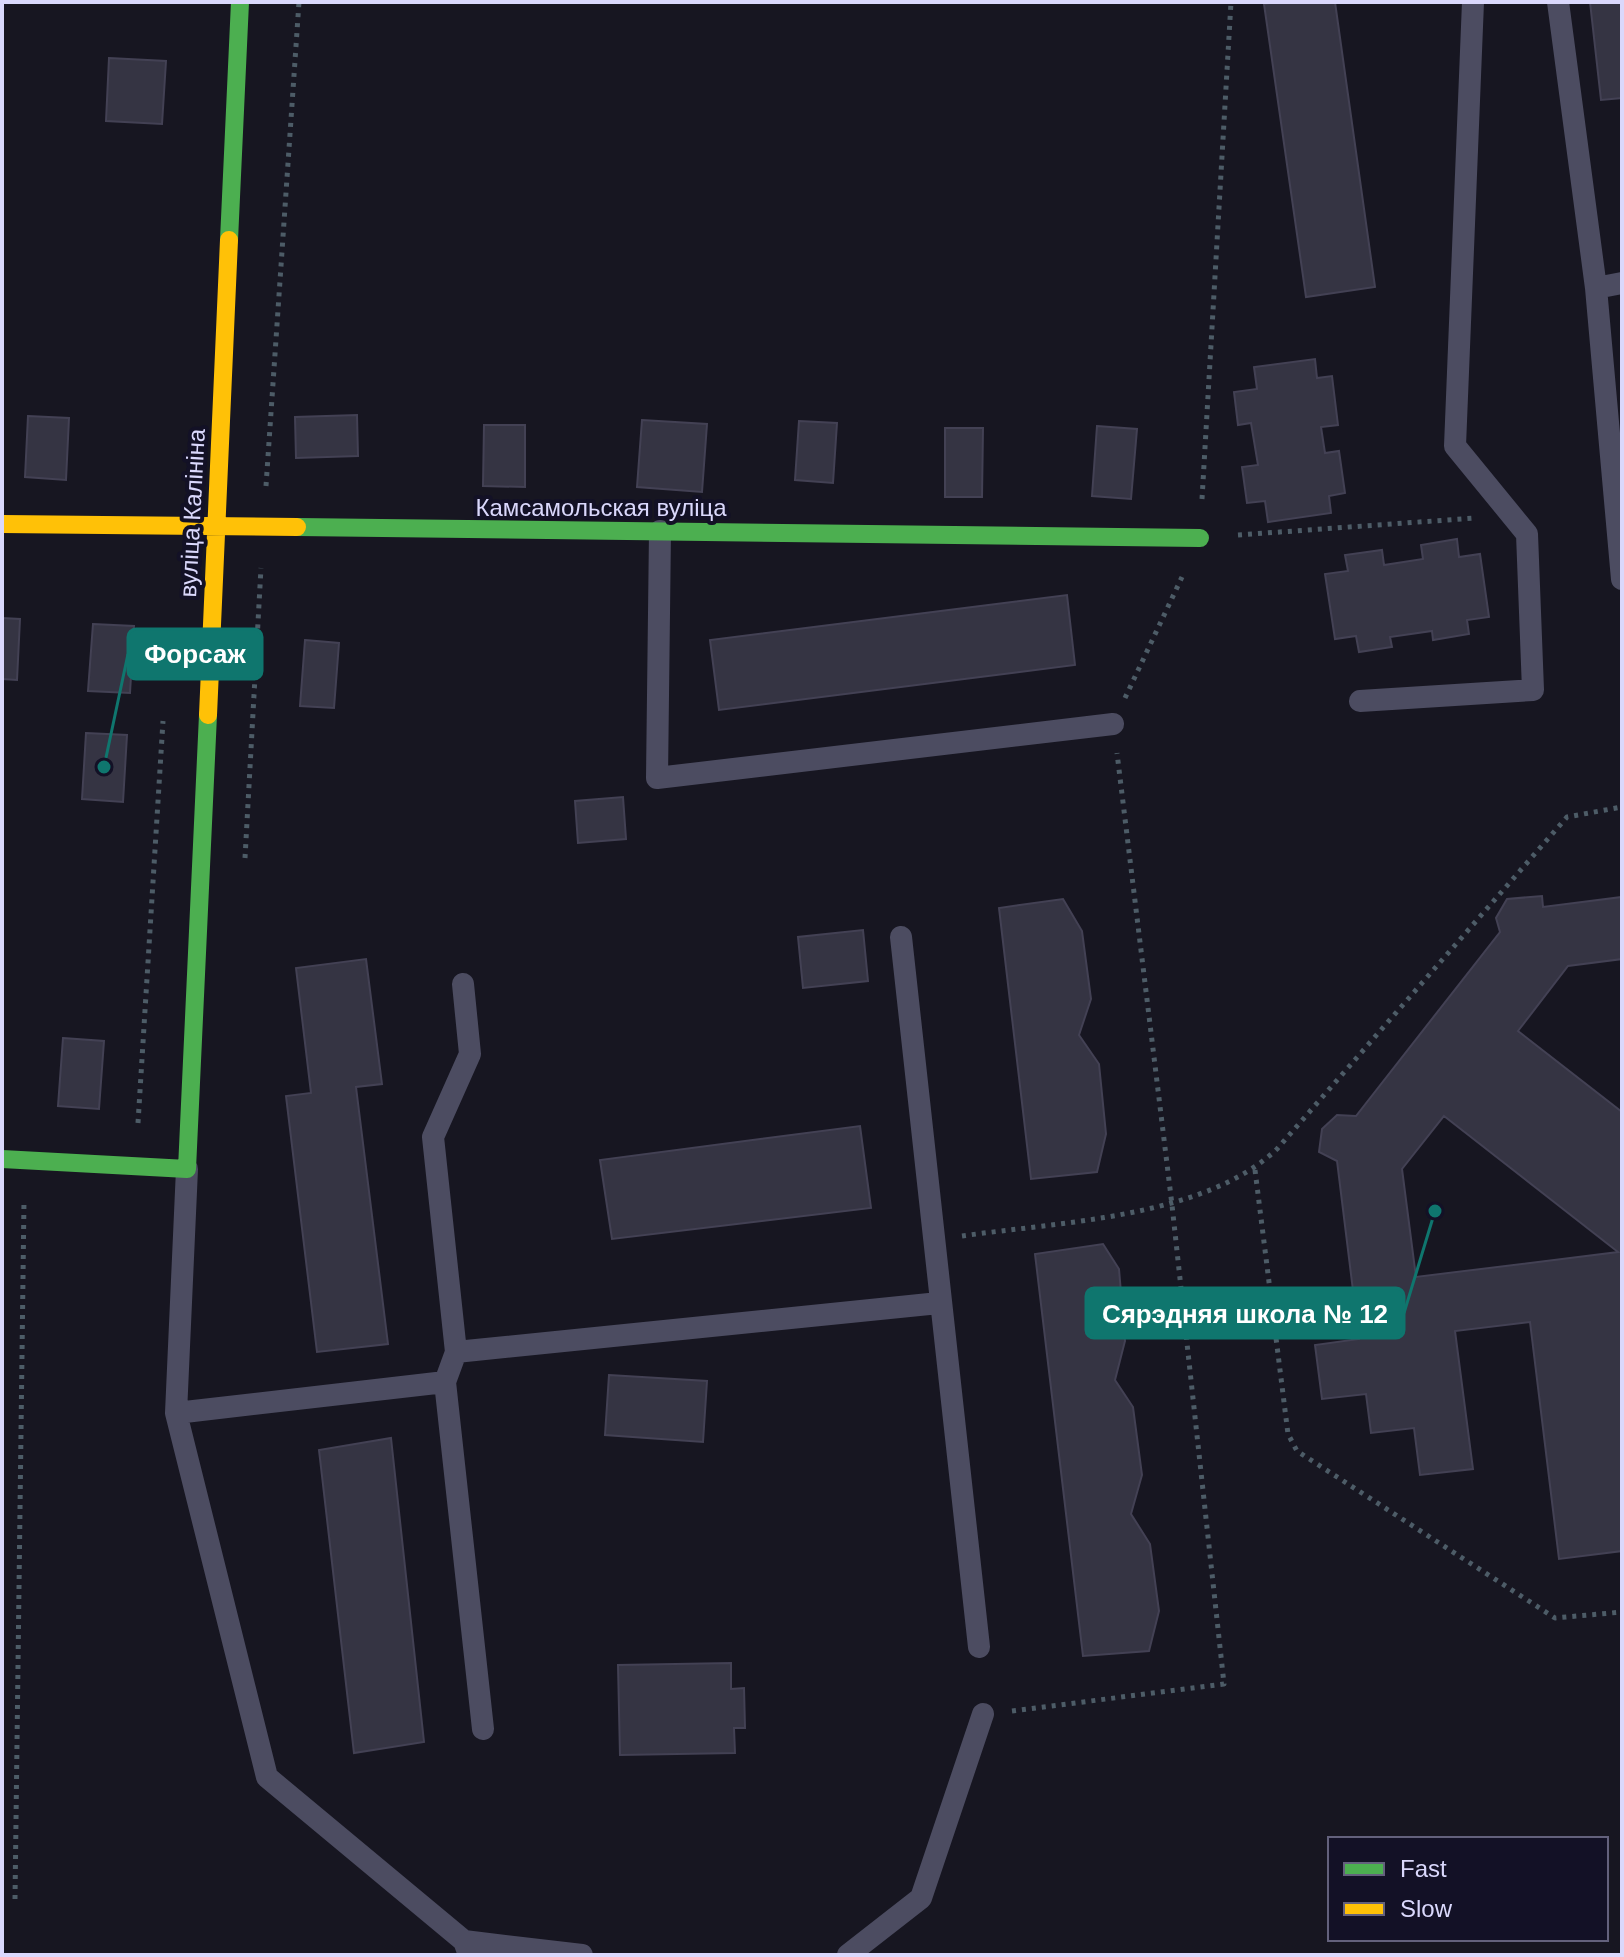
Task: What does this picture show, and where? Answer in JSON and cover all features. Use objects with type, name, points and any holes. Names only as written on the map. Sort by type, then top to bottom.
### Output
[{"type":"street","name":"вуліца Калініна","points":[[187,1169],[240,2]]},
{"type":"street","name":"Камсамольская вуліца","points":[[2,524],[216,529],[1200,538]]},
{"type":"street","points":[[2,1159],[187,1169]]},
{"type":"lane","points":[[1360,701],[1533,690],[1527,534],[1455,446],[1473,2]]},
{"type":"lane","points":[[1558,2],[1596,288],[1622,579]]},
{"type":"lane","points":[[1596,288],[1622,283]]},
{"type":"lane","points":[[660,531],[657,778],[1113,724]]},
{"type":"lane","points":[[901,937],[979,1647]]},
{"type":"lane","points":[[463,984],[470,1054],[433,1137],[456,1352],[445,1382],[483,1729]]},
{"type":"lane","points":[[187,1169],[176,1413],[267,1777],[466,1948],[582,1955]]},
{"type":"lane","points":[[456,1352],[939,1303]]},
{"type":"lane","points":[[176,1413],[445,1382]]},
{"type":"lane","points":[[848,1955],[921,1898],[983,1714]]},
{"type":"path","points":[[983,1714],[1224,1684],[1172,1205],[1113,724],[1200,538],[1231,2]]},
{"type":"path","points":[[1200,538],[1512,515]]},
{"type":"path","points":[[933,1240],[1172,1205],[1255,1170],[1277,1149],[1567,817],[1622,807]]},
{"type":"path","points":[[15,1899],[24,1160]]},
{"type":"path","points":[[1255,1170],[1288,1434],[1297,1451],[1555,1618],[1622,1612]]},
{"type":"building","points":[[1335,2],[1375,287],[1306,297],[1264,4]]},
{"type":"building","points":[[1590,2],[1622,2],[1622,98],[1601,100]]},
{"type":"building","points":[[109,58],[166,61],[162,124],[106,121]]},
{"type":"building","points":[[1315,359],[1317,378],[1332,376],[1338,425],[1321,427],[1325,453],[1339,451],[1345,493],[1329,496],[1331,513],[1268,522],[1265,501],[1247,503],[1242,467],[1258,465],[1251,423],[1238,425],[1234,392],[1257,389],[1254,367]]},
{"type":"building","points":[[357,415],[358,456],[296,458],[295,417]]},
{"type":"building","points":[[28,416],[69,418],[66,480],[25,477]]},
{"type":"building","points":[[642,420],[707,424],[702,492],[637,487]]},
{"type":"building","points":[[799,421],[837,423],[833,483],[795,480]]},
{"type":"building","points":[[484,425],[525,425],[525,487],[483,486]]},
{"type":"building","points":[[1097,426],[1137,429],[1131,499],[1092,496]]},
{"type":"building","points":[[945,428],[983,428],[982,497],[945,497]]},
{"type":"building","points":[[1457,539],[1459,557],[1480,554],[1489,617],[1467,620],[1469,634],[1433,640],[1432,631],[1390,637],[1392,647],[1359,652],[1356,636],[1335,639],[1325,574],[1348,571],[1345,555],[1382,550],[1384,565],[1423,559],[1421,545]]},
{"type":"building","points":[[1067,595],[1075,665],[719,710],[710,640]]},
{"type":"building","points":[[2,618],[20,619],[17,680],[2,679]]},
{"type":"building","points":[[93,624],[134,626],[130,693],[88,691]]},
{"type":"building","points":[[305,640],[339,643],[334,708],[300,706]]},
{"type":"building","points":[[86,733],[127,735],[123,802],[82,799]]},
{"type":"building","points":[[623,797],[626,839],[578,843],[575,801]]},
{"type":"building","points":[[1542,896],[1543,907],[1622,897],[1622,959],[1568,966],[1518,1031],[1622,1112],[1622,1551],[1559,1559],[1530,1322],[1455,1331],[1473,1469],[1420,1475],[1414,1428],[1371,1433],[1366,1394],[1322,1399],[1315,1345],[1359,1339],[1337,1161],[1319,1152],[1322,1129],[1337,1115],[1356,1116],[1500,932],[1496,918],[1507,899]],"holes":[[[1444,1116],[1618,1252],[1416,1277],[1402,1169]]]},
{"type":"building","points":[[1063,899],[1082,931],[1091,999],[1079,1035],[1099,1064],[1106,1134],[1097,1172],[1031,1179],[999,908]]},
{"type":"building","points":[[863,930],[868,981],[803,988],[798,937]]},
{"type":"building","points":[[366,959],[382,1084],[356,1087],[388,1344],[317,1352],[286,1096],[311,1093],[296,968]]},
{"type":"building","points":[[63,1038],[104,1041],[99,1109],[58,1106]]},
{"type":"building","points":[[860,1126],[871,1208],[612,1239],[600,1160]]},
{"type":"building","points":[[1103,1244],[1119,1269],[1125,1341],[1115,1380],[1133,1407],[1142,1475],[1131,1514],[1150,1544],[1159,1611],[1149,1651],[1083,1656],[1035,1254]]},
{"type":"building","points":[[609,1375],[707,1381],[703,1442],[605,1435]]},
{"type":"building","points":[[391,1438],[424,1742],[354,1753],[319,1450]]},
{"type":"building","points":[[731,1663],[731,1689],[744,1688],[745,1728],[734,1728],[735,1753],[620,1755],[618,1665]]},
{"type":"traffic: fast","points":[[229,240],[240,2]]},
{"type":"traffic: fast","points":[[297,527],[1200,538]]},
{"type":"traffic: fast","points":[[2,1159],[187,1169],[208,715]]},
{"type":"traffic: slow","points":[[208,715],[229,240]]},
{"type":"traffic: slow","points":[[2,524],[297,527]]},
{"type":"place","name":"Форсаж","points":[[104,767]]},
{"type":"place","name":"Сярэдняя школа № 12","points":[[1435,1211]]}]
